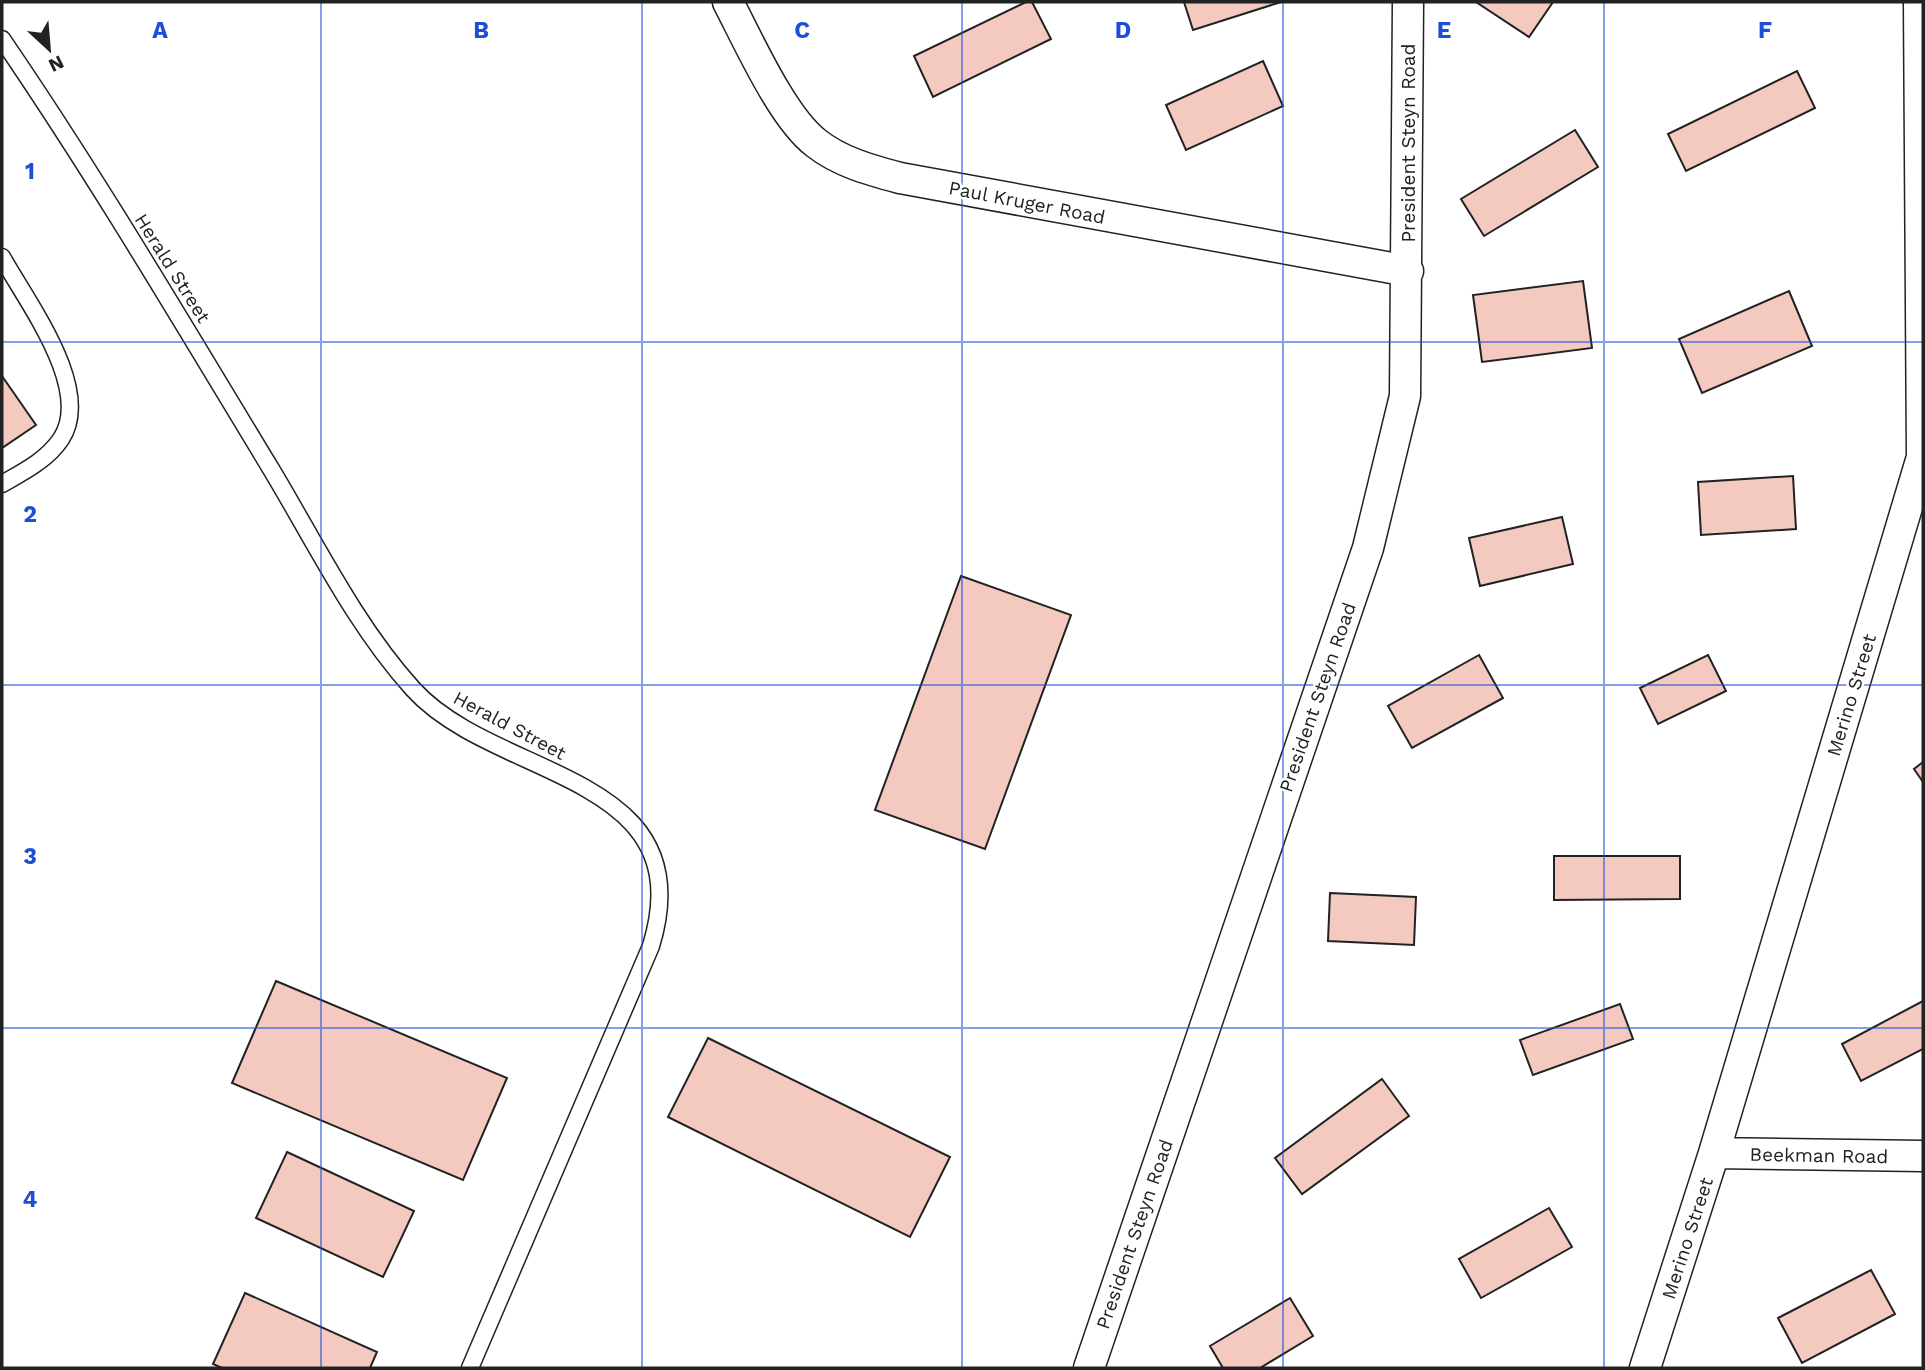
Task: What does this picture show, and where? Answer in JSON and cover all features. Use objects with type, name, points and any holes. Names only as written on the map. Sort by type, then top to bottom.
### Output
[{"type":"street","name":"Paul Kruger Road","points":[[728,2],[797,124],[815,142],[864,168],[926,183],[1408,271]]},
{"type":"street","name":"President Steyn Road","points":[[1089,1368],[1368,548],[1405,396],[1408,2]]},
{"type":"street","name":"Merino Street","points":[[1645,1368],[1714,1153],[1923,457],[1919,2]]},
{"type":"street","name":"Beekman Road","points":[[1714,1153],[1923,1156]]},
{"type":"lane","name":"Herald Street","points":[[2,39],[163,292],[354,607],[413,689],[453,722],[619,808],[644,837],[652,854],[661,901],[651,946],[470,1368]]},
{"type":"lane","points":[[2,257],[57,355],[69,382],[70,404],[62,437],[35,465],[2,484]]},
{"type":"building","points":[[1026,2],[1032,2],[1051,39],[933,97],[914,56]]},
{"type":"building","points":[[1184,2],[1281,2],[1193,30]]},
{"type":"building","points":[[1476,2],[1553,2],[1529,37]]},
{"type":"building","points":[[1263,61],[1283,106],[1186,150],[1166,105]]},
{"type":"building","points":[[1797,71],[1815,108],[1686,171],[1668,134]]},
{"type":"building","points":[[1575,130],[1598,167],[1484,236],[1461,199]]},
{"type":"building","points":[[1583,281],[1592,348],[1482,362],[1473,295]]},
{"type":"building","points":[[1789,291],[1812,346],[1702,393],[1679,339]]},
{"type":"building","points":[[2,376],[36,425],[2,448]]},
{"type":"building","points":[[1793,476],[1796,529],[1701,535],[1698,482]]},
{"type":"building","points":[[1562,517],[1573,564],[1480,586],[1469,538]]},
{"type":"building","points":[[961,576],[1071,615],[985,849],[875,810]]},
{"type":"building","points":[[1479,655],[1503,698],[1412,748],[1388,706]]},
{"type":"building","points":[[1708,655],[1726,691],[1658,724],[1640,688]]},
{"type":"building","points":[[1923,762],[1923,782],[1914,769]]},
{"type":"building","points":[[1554,856],[1680,856],[1680,899],[1554,900]]},
{"type":"building","points":[[1330,893],[1416,897],[1414,945],[1328,941]]},
{"type":"building","points":[[276,981],[507,1078],[463,1180],[232,1083]]},
{"type":"building","points":[[1923,1001],[1923,1049],[1861,1081],[1842,1044]]},
{"type":"building","points":[[1620,1004],[1633,1039],[1533,1075],[1520,1040]]},
{"type":"building","points":[[708,1038],[950,1157],[910,1237],[668,1117]]},
{"type":"building","points":[[1382,1079],[1409,1116],[1302,1194],[1275,1158]]},
{"type":"building","points":[[287,1152],[414,1211],[383,1277],[256,1218]]},
{"type":"building","points":[[1549,1208],[1572,1247],[1481,1298],[1459,1259]]},
{"type":"building","points":[[1871,1270],[1895,1314],[1802,1363],[1778,1318]]},
{"type":"building","points":[[245,1293],[377,1352],[370,1368],[222,1368],[213,1364]]},
{"type":"building","points":[[1290,1298],[1313,1336],[1260,1368],[1223,1368],[1210,1346]]}]
